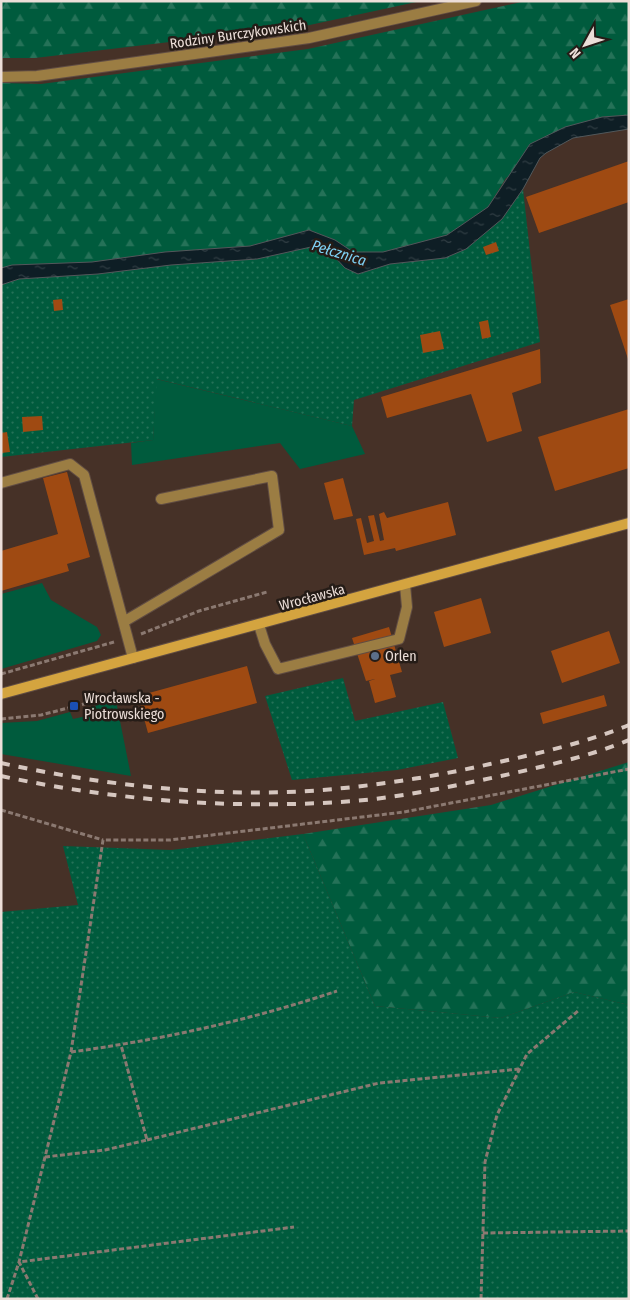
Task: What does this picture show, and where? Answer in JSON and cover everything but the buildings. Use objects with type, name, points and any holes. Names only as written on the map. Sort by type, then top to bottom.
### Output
[{"type":"main road","name":"Wrocławska","points":[[1,694],[629,523]]},
{"type":"street","name":"Rodziny Burczykowskich","points":[[1,76],[37,76],[309,38],[476,1]]},
{"type":"street","points":[[1,483],[70,464],[84,475],[125,622],[133,658]]},
{"type":"street","points":[[125,622],[280,530],[272,476],[161,499]]},
{"type":"street","points":[[259,625],[265,644],[278,669],[399,639],[408,606],[405,585]]},
{"type":"path","points":[[1,674],[128,638],[199,611],[266,592]]},
{"type":"path","points":[[1,719],[42,715],[107,698]]},
{"type":"path","points":[[1,810],[104,840],[170,840],[404,812],[629,769]]},
{"type":"path","points":[[7,1299],[20,1262],[71,1052],[104,840]]},
{"type":"path","points":[[71,1052],[121,1046],[284,1009],[336,991]]},
{"type":"path","points":[[480,1299],[485,1162],[497,1115],[527,1054],[578,1011]]},
{"type":"path","points":[[121,1046],[147,1140]]},
{"type":"path","points":[[45,1157],[106,1150],[379,1083],[520,1069]]},
{"type":"path","points":[[20,1262],[294,1228]]},
{"type":"path","points":[[483,1233],[629,1231]]},
{"type":"path","points":[[20,1262],[38,1299]]},
{"type":"green space","points":[[1,1],[421,1],[305,26],[35,58],[1,58]]},
{"type":"green space","points":[[526,1],[629,1],[629,115],[602,117],[506,178],[488,207],[447,235],[383,252],[353,252],[335,240],[309,230],[250,246],[165,252],[92,262],[12,265],[1,268],[1,83],[41,84],[308,49]]},
{"type":"green space","points":[[523,189],[540,342],[354,400],[352,426],[157,379],[153,440],[1,457],[1,285],[19,279],[98,274],[171,265],[257,259],[311,247],[332,254],[345,268],[358,274],[390,264],[445,258],[466,249],[502,219]]},
{"type":"green space","points":[[156,379],[352,426],[365,454],[300,469],[280,443],[132,465],[131,443],[153,440]]},
{"type":"green space","points":[[42,583],[51,600],[97,627],[101,635],[97,641],[1,669],[1,594]]},
{"type":"green space","points":[[343,678],[355,721],[443,702],[458,758],[397,770],[292,780],[265,696]]},
{"type":"green space","points":[[115,696],[131,776],[1,754],[1,723],[37,721],[70,712],[73,719],[91,715],[90,707],[108,702]]},
{"type":"green space","points":[[629,762],[629,1005],[574,992],[501,1018],[375,1006],[303,834],[491,805]]},
{"type":"green space","points":[[303,834],[375,1006],[501,1018],[574,992],[629,1005],[629,1299],[1,1299],[1,912],[78,905],[63,846],[171,850]]},
{"type":"water","name":"Pełcznica","points":[[629,115],[629,129],[573,138],[546,153],[540,158],[523,189],[502,219],[466,249],[445,258],[390,264],[358,274],[345,268],[332,254],[311,247],[257,259],[171,265],[98,274],[19,279],[1,285],[1,268],[12,265],[92,262],[165,252],[250,246],[309,230],[335,240],[353,252],[383,252],[447,235],[488,207],[530,144],[565,127],[602,117]]},
{"type":"railway","points":[[1,763],[128,785],[215,792],[259,793],[302,791],[381,784],[454,772],[560,748],[629,725]]},
{"type":"railway","points":[[1,776],[85,791],[170,801],[255,804],[340,802],[401,795],[501,776],[582,756],[629,740]]},
{"type":"place","name":"Orlen","points":[[375,656]]},
{"type":"place","name":"Wrocławska - Piotrowskiego","points":[[74,706]]}]
